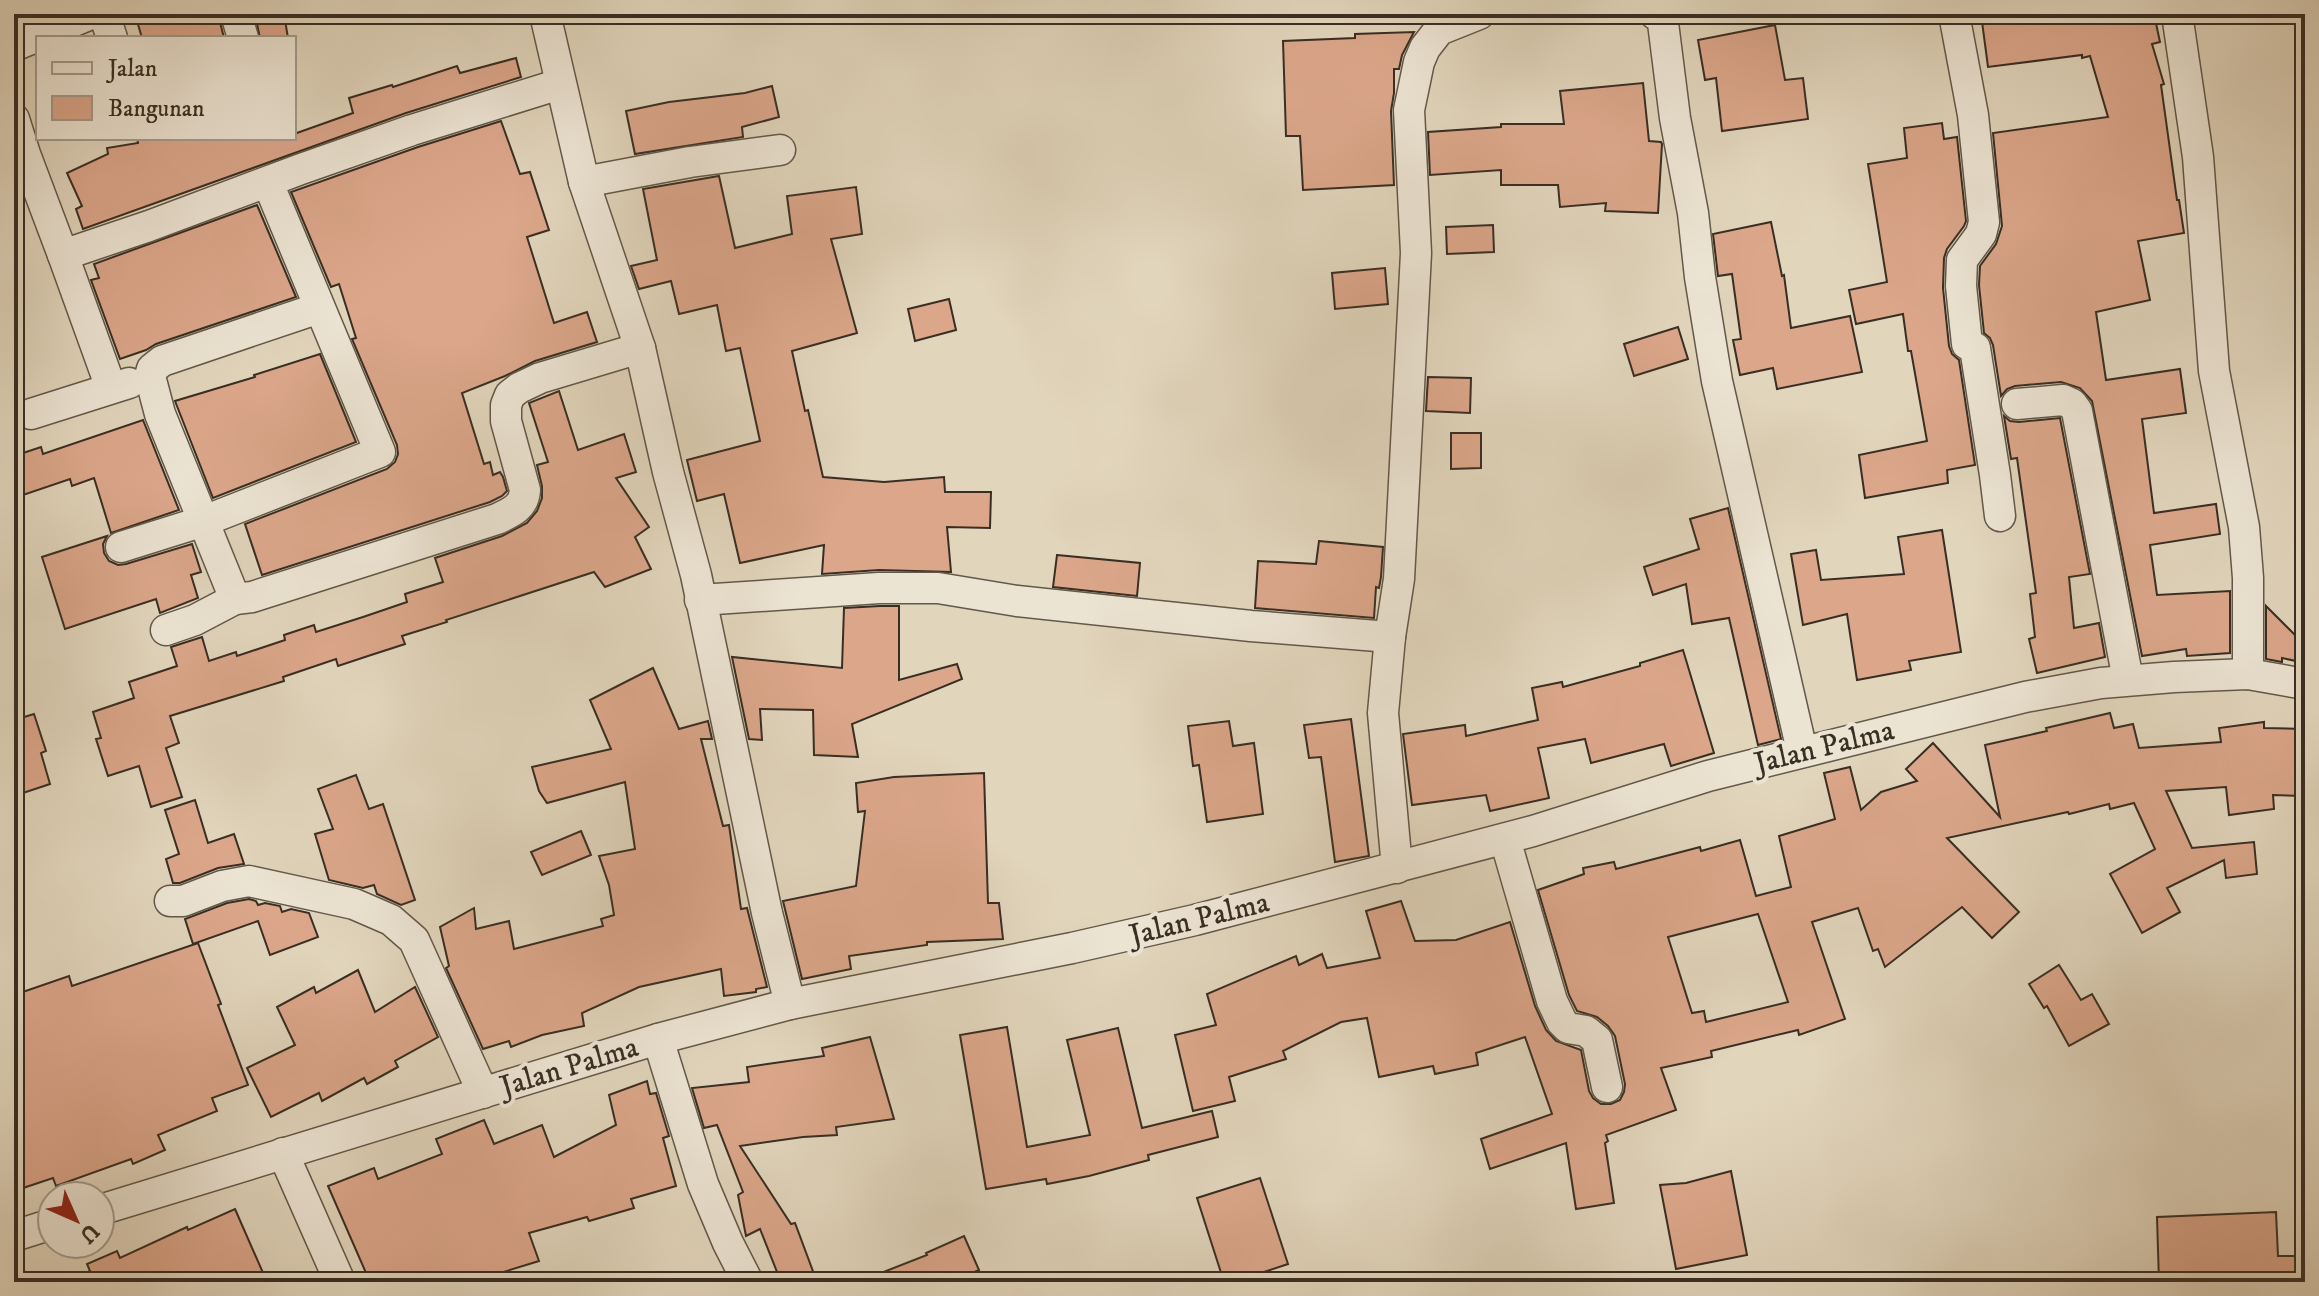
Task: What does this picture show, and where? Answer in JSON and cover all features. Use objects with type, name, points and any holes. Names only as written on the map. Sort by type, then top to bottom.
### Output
[{"type":"street","points":[[38,36],[91,14]]},
{"type":"street","points":[[104,14],[111,36]]},
{"type":"street","points":[[236,14],[242,36]]},
{"type":"street","points":[[545,14],[584,182],[640,348],[790,1004]]},
{"type":"street","points":[[1397,868],[1383,713],[1401,554],[1416,253],[1409,110],[1425,48],[1439,30],[1479,14]]},
{"type":"street","points":[[1660,14],[1717,381],[1802,751]]},
{"type":"street","points":[[1954,14],[1973,115],[1984,222],[1981,234],[1962,260],[1961,286],[1967,344],[1975,348],[2000,516]]},
{"type":"street","points":[[2177,14],[2198,157],[2214,371],[2244,527],[2248,578],[2248,674]]},
{"type":"street","points":[[14,46],[36,37]]},
{"type":"street","points":[[63,255],[412,130],[560,84]]},
{"type":"street","points":[[14,119],[111,388]]},
{"type":"street","points":[[584,182],[690,162],[780,150]]},
{"type":"street","points":[[121,547],[204,521],[380,452],[268,183]]},
{"type":"street","points":[[235,599],[160,414],[150,376],[152,369],[162,361],[319,308]]},
{"type":"street","points":[[166,630],[195,620],[235,599],[252,597],[514,511],[525,500],[525,490],[506,421],[506,405],[510,395],[540,378],[640,348]]},
{"type":"street","points":[[31,414],[150,376]]},
{"type":"street","points":[[2017,404],[2063,400],[2072,404],[2077,411],[2128,680]]},
{"type":"street","points":[[700,600],[879,588],[938,588],[1079,608],[1390,637]]},
{"type":"street","name":"Jalan Palma","points":[[116,1205],[658,1039],[790,1004],[1072,948],[1397,868],[1505,839],[1708,776],[2025,697],[2128,680],[2248,674],[2305,684]]},
{"type":"street","points":[[1505,839],[1552,1001],[1568,1028],[1586,1031],[1597,1040],[1607,1087]]},
{"type":"street","points":[[170,901],[183,901],[222,886],[249,881],[354,904],[391,920],[414,940],[483,1093]]},
{"type":"street","points":[[658,1039],[703,1184],[748,1282]]},
{"type":"street","points":[[283,1153],[340,1282]]},
{"type":"street","points":[[14,1236],[36,1229]]},
{"type":"building","points":[[135,14],[218,14],[224,36],[141,36]]},
{"type":"building","points":[[255,14],[284,14],[288,36],[260,36]]},
{"type":"building","points":[[1981,14],[2154,14],[2160,42],[2152,44],[2164,84],[2161,85],[2184,233],[2138,241],[2150,300],[2096,312],[2106,380],[2180,369],[2186,413],[2142,419],[2154,513],[2216,504],[2220,534],[2150,545],[2157,595],[2230,591],[2230,653],[2187,656],[2186,649],[2142,656],[2092,401],[2080,388],[2061,382],[2015,386],[2001,396],[1993,345],[1984,333],[1979,285],[1980,266],[1996,244],[2002,226],[1993,133],[2108,117],[2090,56],[1988,67]]},
{"type":"building","points":[[1775,25],[1785,80],[1803,78],[1808,119],[1722,131],[1716,78],[1705,80],[1698,40]]},
{"type":"building","points":[[1414,32],[1402,55],[1399,69],[1394,69],[1391,111],[1394,185],[1303,190],[1300,136],[1286,136],[1283,41]]},
{"type":"building","points":[[516,58],[521,77],[406,113],[83,229],[76,209],[82,206],[67,173],[108,154],[107,148],[138,143],[137,140],[296,140],[296,133],[353,113],[349,98],[457,66],[460,73]]},
{"type":"building","points":[[1643,83],[1649,141],[1662,144],[1658,213],[1605,211],[1606,203],[1560,207],[1558,185],[1501,185],[1501,170],[1430,175],[1428,132],[1501,127],[1501,124],[1564,124],[1560,91]]},
{"type":"building","points":[[772,86],[779,117],[742,127],[743,137],[635,154],[626,111]]},
{"type":"building","points":[[501,121],[520,174],[530,172],[549,230],[527,237],[554,323],[587,312],[597,342],[535,361],[462,393],[484,464],[490,462],[493,475],[500,472],[503,477],[507,491],[502,496],[262,575],[245,524],[387,469],[398,454],[397,445],[352,339],[356,338],[339,284],[331,287],[291,192]]},
{"type":"building","points":[[1942,123],[1944,139],[1957,137],[1966,221],[1947,249],[1943,288],[1949,346],[1959,360],[1975,465],[1947,470],[1948,483],[1865,498],[1859,455],[1927,441],[1903,314],[1856,324],[1849,290],[1887,282],[1868,164],[1907,158],[1904,128]]},
{"type":"building","points":[[719,176],[735,248],[792,234],[787,196],[856,187],[862,234],[831,239],[857,333],[792,351],[805,411],[808,410],[823,477],[884,482],[944,477],[945,492],[991,492],[990,528],[947,527],[951,572],[879,570],[822,574],[824,545],[740,563],[724,494],[697,501],[687,460],[760,441],[740,348],[726,351],[717,305],[679,314],[671,281],[639,289],[631,266],[657,260],[643,189]]},
{"type":"building","points":[[257,205],[296,297],[120,359],[91,280],[99,278],[94,264]]},
{"type":"building","points":[[1771,222],[1784,275],[1791,328],[1850,316],[1862,372],[1777,389],[1773,368],[1740,375],[1733,340],[1741,339],[1732,274],[1718,276],[1713,234]]},
{"type":"building","points":[[1493,225],[1494,252],[1447,254],[1446,227]]},
{"type":"building","points":[[1385,268],[1388,304],[1335,309],[1332,273]]},
{"type":"building","points":[[949,299],[956,330],[915,341],[908,309]]},
{"type":"building","points":[[1678,327],[1688,359],[1634,376],[1624,344]]},
{"type":"building","points":[[320,354],[356,442],[213,498],[175,401]]},
{"type":"building","points":[[1428,377],[1471,378],[1470,413],[1426,411]]},
{"type":"building","points":[[559,391],[578,450],[624,434],[636,472],[616,478],[649,527],[635,537],[651,569],[605,587],[594,572],[402,636],[405,644],[338,666],[336,659],[283,677],[284,681],[170,716],[179,743],[166,748],[182,797],[151,807],[139,766],[108,776],[96,739],[101,738],[93,712],[134,698],[129,682],[177,666],[171,647],[202,637],[209,661],[236,652],[237,656],[285,640],[284,635],[314,625],[316,632],[407,602],[405,594],[443,582],[435,558],[502,536],[527,523],[537,511],[542,498],[537,465],[548,462],[529,403]]},
{"type":"building","points":[[2004,416],[2010,421],[2019,422],[2060,418],[2090,574],[2069,577],[2074,628],[2099,623],[2105,657],[2037,673],[2029,639],[2035,637],[2030,594],[2036,593],[2017,458],[2011,459]]},
{"type":"building","points":[[143,420],[179,510],[111,533],[94,478],[72,486],[70,479],[23,495],[14,467],[14,456],[41,447],[43,454]]},
{"type":"building","points":[[1451,433],[1481,433],[1481,468],[1451,469]]},
{"type":"building","points":[[1728,508],[1781,739],[1758,745],[1729,618],[1692,624],[1686,584],[1653,595],[1644,567],[1699,549],[1690,519]]},
{"type":"building","points":[[1942,530],[1961,652],[1909,661],[1911,670],[1857,680],[1847,614],[1803,625],[1791,554],[1816,550],[1821,580],[1904,574],[1898,537]]},
{"type":"building","points":[[107,536],[103,544],[104,553],[109,561],[118,565],[192,544],[201,572],[191,575],[198,598],[160,613],[156,599],[65,629],[42,557]]},
{"type":"building","points":[[1319,541],[1383,547],[1374,618],[1255,608],[1258,561],[1316,564]]},
{"type":"building","points":[[1057,555],[1140,563],[1137,596],[1053,587]]},
{"type":"building","points":[[899,606],[899,680],[957,664],[962,679],[852,724],[858,757],[814,755],[813,710],[760,709],[762,740],[749,739],[732,657],[842,668],[844,608]]},
{"type":"building","points":[[2266,606],[2305,645],[2305,663],[2282,658],[2282,662],[2266,659]]},
{"type":"building","points":[[1683,650],[1714,753],[1671,766],[1664,744],[1591,763],[1585,739],[1538,748],[1549,798],[1490,811],[1486,795],[1412,805],[1403,734],[1465,725],[1466,736],[1538,720],[1532,688],[1562,682],[1563,687],[1640,666],[1640,663]]},
{"type":"building","points":[[653,668],[679,729],[708,721],[712,739],[701,739],[723,826],[729,825],[741,909],[747,908],[767,987],[756,989],[756,992],[724,996],[721,969],[639,987],[582,1013],[584,1026],[542,1035],[511,1047],[509,1041],[483,1049],[446,968],[449,966],[440,927],[474,908],[476,929],[509,921],[514,949],[603,926],[601,919],[614,915],[609,885],[599,856],[635,849],[625,782],[547,803],[539,791],[532,767],[611,749],[590,700]]},
{"type":"building","points":[[2110,713],[2114,728],[2133,724],[2139,748],[2221,742],[2219,728],[2264,722],[2264,728],[2305,729],[2305,796],[2273,795],[2274,809],[2229,815],[2226,787],[2166,791],[2192,848],[2254,842],[2257,874],[2226,878],[2224,860],[2167,888],[2180,912],[2142,933],[2110,874],[2155,849],[2134,803],[2110,809],[2109,804],[1947,838],[2019,912],[1992,938],[1962,907],[1885,967],[1878,949],[1873,951],[1858,908],[1812,922],[1845,1019],[1799,1035],[1798,1030],[1711,1051],[1712,1057],[1661,1068],[1676,1110],[1606,1135],[1614,1203],[1576,1209],[1566,1143],[1490,1169],[1481,1139],[1552,1114],[1525,1037],[1476,1053],[1478,1065],[1435,1074],[1433,1066],[1379,1077],[1367,1018],[1341,1022],[1283,1051],[1286,1059],[1229,1077],[1235,1101],[1193,1111],[1175,1035],[1216,1025],[1207,994],[1296,956],[1299,965],[1322,954],[1327,968],[1380,958],[1366,911],[1401,901],[1415,941],[1456,940],[1510,922],[1535,1006],[1546,1030],[1556,1041],[1581,1050],[1593,1098],[1601,1104],[1620,1100],[1625,1084],[1615,1036],[1597,1017],[1577,1011],[1569,995],[1538,890],[1584,874],[1583,868],[1614,862],[1616,869],[1740,840],[1756,896],[1791,887],[1779,836],[1835,819],[1824,773],[1850,767],[1861,810],[1881,792],[1917,781],[1906,769],[1933,743],[2000,817],[1985,745],[2047,731],[2046,728]],"holes":[[[1758,914],[1788,1002],[1706,1022],[1704,1011],[1692,1013],[1668,937]]]},
{"type":"building","points":[[34,714],[46,751],[41,753],[50,784],[20,794],[14,775],[14,720]]},
{"type":"building","points":[[1351,719],[1369,856],[1335,862],[1321,757],[1309,758],[1304,725]]},
{"type":"building","points":[[1229,721],[1233,746],[1254,743],[1263,814],[1207,822],[1199,765],[1193,766],[1188,726]]},
{"type":"building","points":[[984,773],[988,903],[999,903],[1003,939],[927,942],[927,945],[849,956],[851,969],[802,979],[783,901],[856,886],[865,811],[858,812],[856,783],[894,777]]},
{"type":"building","points":[[356,775],[369,809],[383,804],[415,900],[401,905],[377,894],[374,885],[363,888],[329,880],[315,834],[333,829],[318,789]]},
{"type":"building","points":[[195,800],[208,843],[234,834],[244,864],[218,868],[173,883],[166,859],[179,854],[165,810]]},
{"type":"building","points":[[581,831],[591,855],[542,875],[531,852]]},
{"type":"building","points":[[249,899],[258,905],[280,906],[282,912],[291,909],[309,913],[318,937],[270,955],[258,921],[193,944],[185,919],[227,903]]},
{"type":"building","points":[[198,943],[248,1085],[212,1098],[217,1111],[158,1135],[165,1150],[133,1164],[131,1159],[73,1180],[36,1180],[36,1184],[14,1191],[14,995],[69,976],[72,986]]},
{"type":"building","points":[[2059,965],[2081,1000],[2092,994],[2109,1024],[2069,1046],[2047,1006],[2044,1008],[2029,984]]},
{"type":"building","points":[[358,970],[375,1012],[415,987],[438,1037],[395,1061],[398,1067],[367,1084],[364,1078],[322,1101],[319,1093],[271,1117],[247,1068],[295,1045],[277,1007],[314,987],[316,993]]},
{"type":"building","points":[[1007,1027],[1027,1147],[1090,1135],[1067,1040],[1118,1028],[1142,1128],[1212,1111],[1218,1137],[1148,1155],[1149,1160],[1089,1176],[1047,1184],[1046,1179],[986,1189],[960,1035]]},
{"type":"building","points":[[870,1037],[894,1119],[836,1127],[837,1135],[740,1146],[791,1224],[795,1223],[817,1282],[781,1282],[760,1229],[746,1236],[738,1195],[743,1192],[717,1125],[704,1128],[692,1088],[749,1082],[747,1067],[824,1056],[822,1048]]},
{"type":"building","points":[[647,1081],[650,1094],[656,1093],[669,1136],[663,1138],[676,1186],[631,1199],[634,1208],[529,1233],[539,1261],[471,1282],[370,1282],[328,1186],[374,1168],[378,1179],[442,1154],[436,1139],[484,1120],[494,1144],[542,1125],[554,1157],[616,1125],[609,1095]]},
{"type":"building","points":[[1731,1171],[1747,1255],[1676,1269],[1660,1185],[1686,1183]]},
{"type":"building","points":[[1260,1178],[1288,1264],[1234,1282],[1224,1282],[1197,1198]]},
{"type":"building","points":[[235,1209],[267,1282],[66,1282],[90,1271],[87,1264],[96,1260],[116,1260],[117,1251],[120,1258],[187,1227],[188,1230]]},
{"type":"building","points":[[2276,1212],[2278,1256],[2305,1256],[2305,1282],[2159,1282],[2157,1217]]},
{"type":"building","points":[[964,1236],[979,1270],[951,1282],[863,1280],[927,1255]]}]
